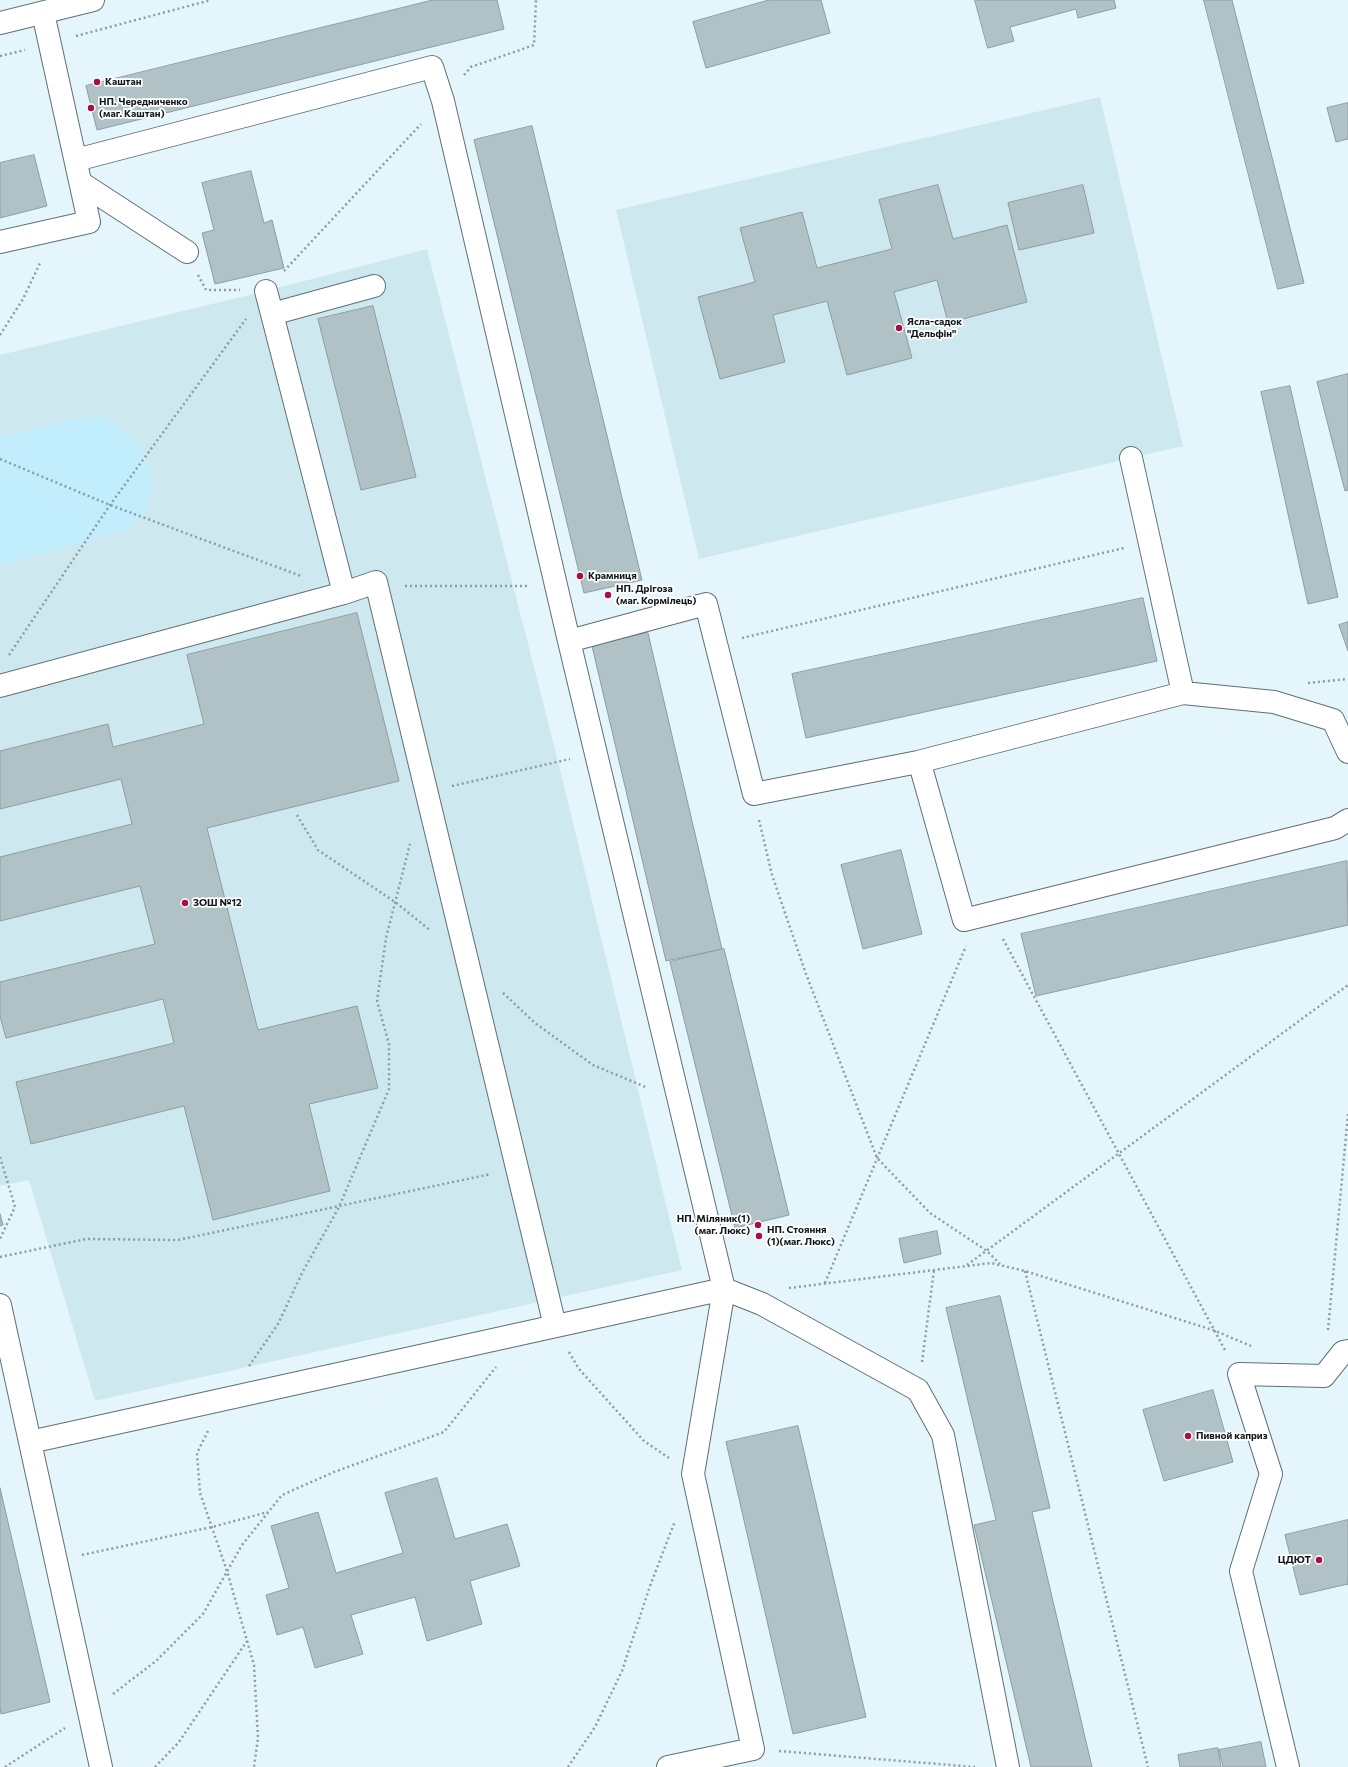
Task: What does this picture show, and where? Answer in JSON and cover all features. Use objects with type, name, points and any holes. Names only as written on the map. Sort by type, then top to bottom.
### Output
[{"type":"street","points":[[0,23],[93,0]]},
{"type":"street","points":[[0,242],[89,222],[44,13]]},
{"type":"street","points":[[76,160],[432,67],[443,101],[569,641],[724,1289],[693,1474],[753,1749],[668,1767]]},
{"type":"street","points":[[81,183],[187,252]]},
{"type":"street","points":[[272,314],[374,286]]},
{"type":"street","points":[[266,291],[344,593]]},
{"type":"street","points":[[1131,458],[1184,693]]},
{"type":"street","points":[[0,686],[344,593],[376,582],[555,1326]]},
{"type":"street","points":[[569,641],[706,604],[754,794],[918,762],[1184,693],[1274,702],[1333,720],[1348,752]]},
{"type":"street","points":[[918,762],[920,764],[964,920],[1335,828],[1347,822]]},
{"type":"street","points":[[30,1442],[724,1289],[762,1304],[918,1390],[943,1435],[1008,1767]]},
{"type":"street","points":[[0,1306],[101,1767]]},
{"type":"street","points":[[1288,1767],[1241,1571],[1272,1474],[1239,1374],[1324,1376],[1343,1352],[1348,1351]]},
{"type":"path","points":[[0,56],[211,0]]},
{"type":"path","points":[[4,662],[110,505],[266,291],[443,101],[471,67],[534,45],[536,0]]},
{"type":"path","points":[[0,336],[23,299],[56,229]]},
{"type":"path","points":[[187,252],[206,290],[266,291]]},
{"type":"path","points":[[0,459],[110,505],[344,593]]},
{"type":"path","points":[[716,644],[1150,542]]},
{"type":"path","points":[[376,586],[556,586]]},
{"type":"path","points":[[426,793],[596,753]]},
{"type":"path","points":[[754,794],[774,882],[806,974],[877,1158],[930,1213],[987,1251],[1001,1265]]},
{"type":"path","points":[[254,1767],[258,1738],[254,1665],[228,1571],[200,1493],[197,1453],[219,1410],[278,1324],[302,1273],[339,1207],[389,1089],[389,1044],[377,1001],[386,938],[411,842]]},
{"type":"path","points":[[984,915],[1119,1154],[1213,1330],[1239,1374]]},
{"type":"path","points":[[825,1283],[877,1158],[984,915]]},
{"type":"path","points":[[967,1266],[1348,986]]},
{"type":"path","points":[[1324,1376],[1348,1114]]},
{"type":"path","points":[[0,1157],[16,1207],[0,1239]]},
{"type":"path","points":[[0,1257],[86,1239],[178,1240],[517,1168]]},
{"type":"path","points":[[786,1288],[991,1263],[1025,1271],[1213,1330],[1255,1347]]},
{"type":"path","points":[[918,1390],[934,1270]]},
{"type":"path","points":[[1025,1271],[1148,1767]]},
{"type":"path","points":[[555,1326],[580,1369],[644,1441],[693,1474]]},
{"type":"path","points":[[5,1767],[89,1712],[156,1661],[204,1614],[242,1545],[282,1495],[334,1472],[444,1432],[490,1377],[516,1334]]},
{"type":"path","points":[[56,1561],[212,1527],[268,1512]]},
{"type":"path","points":[[568,1767],[595,1727],[622,1671],[650,1586],[676,1518]]},
{"type":"path","points":[[155,1767],[179,1742],[248,1641]]},
{"type":"path","points":[[753,1749],[975,1767]]},
{"type":"shaded area","name":"Ясла-садок \"Дельфін\"","points":[[1100,97],[1183,446],[699,559],[616,210]]},
{"type":"shaded area","points":[[427,249],[558,761],[682,1270],[95,1401],[29,1180],[0,1186],[0,355],[266,291]]},
{"type":"shaded area","points":[[99,416],[117,425],[131,436],[137,443],[146,459],[151,477],[151,492],[145,512],[134,524],[124,530],[0,565],[0,438],[67,420]]},
{"type":"building","points":[[433,0],[497,0],[504,29],[97,130],[86,86]]},
{"type":"building","points":[[769,0],[821,0],[830,33],[706,68],[693,22]]},
{"type":"building","points":[[975,0],[1114,0],[1116,8],[1078,18],[1076,9],[1010,27],[1014,41],[988,48]]},
{"type":"building","points":[[1204,0],[1232,0],[1304,283],[1278,289]]},
{"type":"building","points":[[1348,103],[1348,139],[1336,142],[1327,108]]},
{"type":"building","points":[[532,126],[642,580],[584,593],[474,140]]},
{"type":"building","points":[[34,155],[47,206],[0,218],[0,163]]},
{"type":"building","points":[[251,171],[264,223],[272,220],[284,268],[215,284],[202,233],[214,230],[202,183]]},
{"type":"building","points":[[938,185],[953,239],[1007,225],[1027,302],[948,323],[937,280],[894,292],[912,358],[847,375],[827,301],[773,315],[785,362],[720,379],[698,297],[755,282],[740,228],[802,212],[817,268],[892,249],[879,200]]},
{"type":"building","points":[[1083,185],[1094,233],[1019,250],[1008,203]]},
{"type":"building","points":[[373,306],[416,477],[361,490],[318,319]]},
{"type":"building","points":[[1348,374],[1348,490],[1345,491],[1317,382]]},
{"type":"building","points":[[1290,386],[1338,597],[1308,604],[1261,392]]},
{"type":"building","points":[[1143,598],[1157,661],[806,738],[792,674]]},
{"type":"building","name":"ЗОШ №12","points":[[357,613],[399,781],[207,828],[258,1030],[357,1006],[378,1088],[309,1104],[330,1191],[213,1220],[184,1106],[31,1144],[16,1082],[174,1043],[163,999],[6,1038],[0,1016],[0,982],[155,944],[140,886],[0,921],[0,857],[132,824],[121,779],[0,809],[0,751],[108,724],[113,747],[204,724],[187,655]]},
{"type":"building","points":[[1348,622],[1348,651],[1339,625]]},
{"type":"building","points":[[648,633],[722,949],[666,961],[592,646]]},
{"type":"building","points":[[901,850],[922,934],[863,949],[841,865]]},
{"type":"building","points":[[1347,861],[1348,925],[1036,996],[1021,934]]},
{"type":"building","points":[[724,949],[789,1215],[735,1228],[670,962]]},
{"type":"building","points":[[0,1214],[3,1225],[0,1226]]},
{"type":"building","points":[[937,1231],[941,1254],[904,1263],[899,1239]]},
{"type":"building","points":[[1000,1296],[1050,1508],[1032,1512],[1092,1767],[1031,1767],[974,1525],[996,1520],[946,1308]]},
{"type":"building","name":"Пивной каприз","points":[[1213,1390],[1233,1462],[1164,1481],[1143,1410]]},
{"type":"building","points":[[798,1426],[866,1717],[793,1734],[726,1442]]},
{"type":"building","points":[[437,1478],[455,1539],[507,1524],[520,1566],[470,1581],[482,1624],[427,1641],[415,1597],[351,1615],[363,1654],[315,1668],[303,1627],[277,1635],[266,1595],[289,1588],[271,1526],[318,1512],[336,1573],[403,1553],[385,1493]]},
{"type":"building","points":[[0,1488],[50,1702],[1,1714],[0,1707]]},
{"type":"building","name":"ЦДЮТ","points":[[1348,1520],[1348,1584],[1300,1595],[1285,1535]]},
{"type":"building","points":[[1261,1742],[1266,1767],[1223,1767],[1219,1750]]},
{"type":"building","points":[[1218,1748],[1221,1767],[1180,1767],[1178,1755]]},
{"type":"place","name":"Каштан","points":[[97,82]]},
{"type":"place","name":"НП. Чередниченко (маг. Каштан)","points":[[91,108]]},
{"type":"place","name":"Ясла-садок \"Дельфін\"","points":[[899,328]]},
{"type":"place","name":"Крамниця","points":[[580,576]]},
{"type":"place","name":"НП. Дрігоза (маг. Кормілець)","points":[[608,595]]},
{"type":"place","name":"ЗОШ №12","points":[[185,903]]},
{"type":"place","name":"НП. Міляник(1) (маг. Люкс)","points":[[758,1225]]},
{"type":"place","name":"НП. Стояння (1)(маг. Люкс)","points":[[759,1236]]},
{"type":"place","name":"Пивной каприз","points":[[1188,1436]]},
{"type":"place","name":"ЦДЮТ","points":[[1319,1560]]}]
